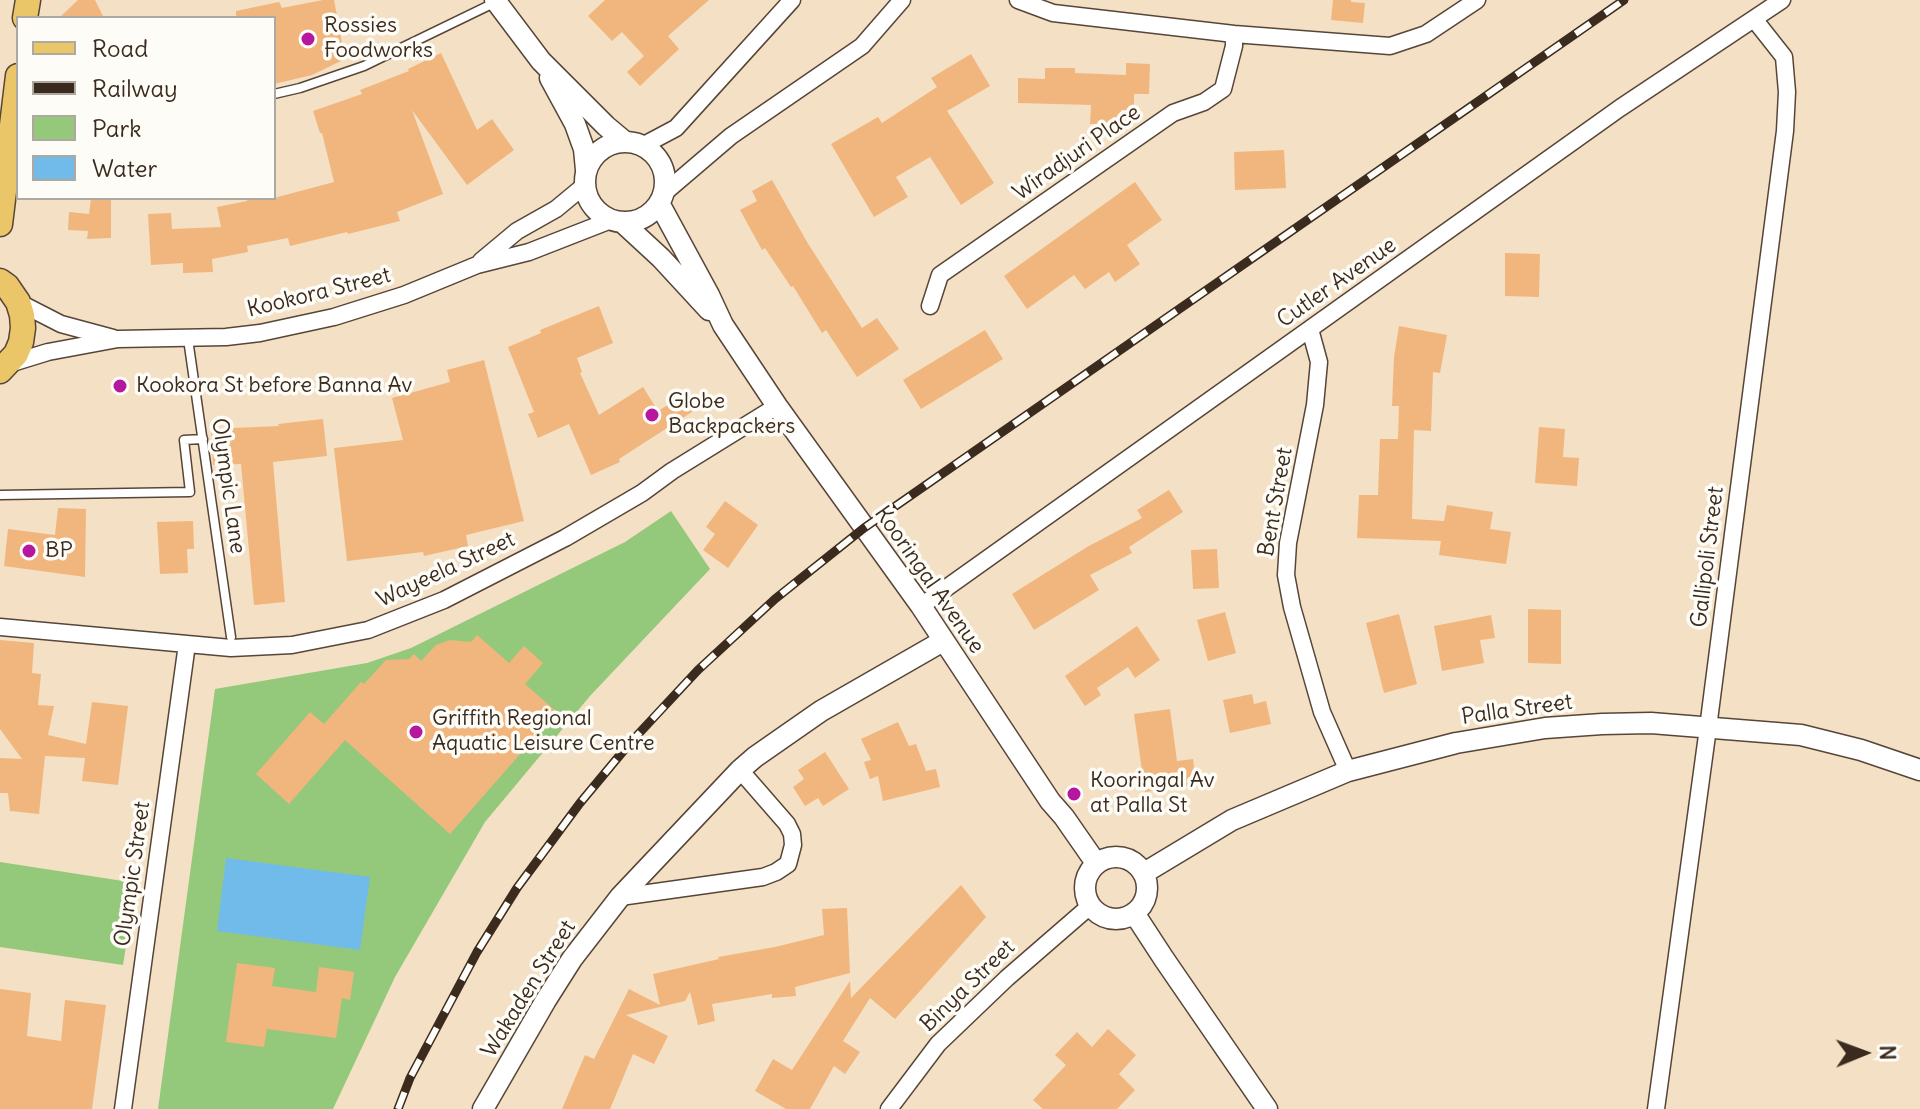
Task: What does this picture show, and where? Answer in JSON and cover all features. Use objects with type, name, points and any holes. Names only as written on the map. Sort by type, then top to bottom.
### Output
[{"type":"main road","points":[[0,224],[10,114],[16,86]]},
{"type":"main road","points":[[0,261],[8,290],[22,315],[23,328],[16,354],[2,370]]},
{"type":"street","points":[[496,0],[541,61],[575,124],[584,149],[587,196],[593,206],[616,221],[637,221],[650,214],[661,199],[731,136],[862,46],[902,0]]},
{"type":"street","points":[[585,177],[592,158],[612,143],[634,143],[676,128],[792,0]]},
{"type":"street","points":[[1018,0],[1053,13],[1234,34],[1390,46],[1426,34],[1477,0]]},
{"type":"street","name":"Cutler Avenue","points":[[921,606],[1620,108],[1782,0]]},
{"type":"street","name":"Gallipoli Street","points":[[1656,1109],[1786,118],[1784,57],[1754,19]]},
{"type":"street","name":"Wiradjuri Place","points":[[930,306],[940,275],[1173,113],[1204,102],[1223,89],[1234,34]]},
{"type":"street","points":[[541,61],[606,126],[655,154],[663,166],[665,180],[661,199]]},
{"type":"street","name":"Kookora Street","points":[[477,265],[517,231],[556,209],[585,177]]},
{"type":"street","name":"Kooringal Avenue","points":[[661,199],[723,325],[777,406],[921,606],[1050,801],[1096,863]]},
{"type":"street","name":"Kooringal Avenue","points":[[616,221],[661,258],[723,325]]},
{"type":"street","name":"Kookora Street","points":[[2,370],[48,352],[118,339],[188,339],[260,333],[334,317],[404,295],[477,265],[529,252],[616,221]]},
{"type":"street","name":"Kookora Street","points":[[8,290],[49,320],[118,339]]},
{"type":"street","name":"Bent Street","points":[[1310,329],[1319,362],[1315,405],[1288,543],[1286,575],[1322,712],[1348,771]]},
{"type":"street","name":"Wayeela Street","points":[[0,627],[231,648],[292,645],[368,630],[432,605],[565,538],[642,493],[777,406]]},
{"type":"street","name":"Wakaden Street","points":[[483,1109],[565,970],[620,897],[740,770],[821,711],[943,641]]},
{"type":"street","name":"Olympic Street","points":[[123,1109],[187,644]]},
{"type":"street","name":"Palla Street","points":[[1144,873],[1232,820],[1348,771],[1456,743],[1545,728],[1651,723],[1801,735],[1861,750],[1920,770]]},
{"type":"street","points":[[620,897],[763,877],[788,864],[793,845],[787,824],[740,770]]},
{"type":"street","points":[[1112,856],[1122,856],[1144,873],[1147,882],[1145,900],[1134,913],[1115,920],[1097,913],[1090,906],[1086,898],[1085,880],[1096,863],[1112,856]]},
{"type":"street","name":"Binya Street","points":[[889,1109],[938,1044],[1028,959],[1090,906]]},
{"type":"street","points":[[1134,913],[1267,1109]]},
{"type":"lane","points":[[276,94],[364,66],[496,0]]},
{"type":"lane","name":"Olympic Lane","points":[[188,339],[231,637]]},
{"type":"lane","points":[[0,495],[190,492],[184,440],[203,439]]},
{"type":"green space","points":[[671,511],[710,569],[590,696],[485,822],[395,977],[333,1109],[158,1109],[215,689],[367,663],[411,648],[625,542]]},
{"type":"green space","points":[[0,862],[136,883],[123,965],[0,947]]},
{"type":"water","points":[[226,858],[370,877],[360,950],[217,931]]},
{"type":"building","points":[[78,0],[95,0],[103,16],[61,16]]},
{"type":"building","name":"Rossies Foodworks","points":[[334,0],[345,59],[312,75],[276,84],[276,16],[236,16],[236,11],[279,2],[282,8]]},
{"type":"building","points":[[605,0],[709,0],[668,36],[679,49],[640,86],[627,72],[644,56],[622,32],[612,41],[588,16]]},
{"type":"building","points":[[1333,0],[1365,3],[1363,23],[1331,20]]},
{"type":"building","points":[[441,53],[477,130],[492,119],[514,150],[467,185],[412,110],[443,194],[397,212],[400,221],[290,246],[288,238],[247,246],[248,252],[212,259],[213,272],[183,273],[183,263],[151,265],[148,214],[171,213],[172,229],[221,227],[217,207],[247,200],[276,200],[276,197],[334,182],[313,111],[362,94],[360,90]]},
{"type":"building","points":[[971,54],[990,86],[947,111],[994,183],[961,205],[930,157],[896,177],[908,197],[874,217],[831,144],[878,117],[882,123],[937,87],[931,78]]},
{"type":"building","points":[[1126,63],[1150,64],[1149,94],[1134,94],[1134,110],[1121,110],[1120,125],[1090,124],[1091,105],[1018,103],[1018,78],[1045,79],[1045,68],[1075,68],[1075,73],[1126,75]]},
{"type":"building","points":[[1284,150],[1286,188],[1235,190],[1234,152]]},
{"type":"building","points":[[772,180],[862,328],[877,318],[899,349],[857,377],[826,330],[822,333],[765,248],[762,250],[740,210],[757,201],[752,191]]},
{"type":"building","points":[[1135,182],[1162,220],[1127,245],[1140,264],[1115,282],[1109,272],[1085,289],[1074,275],[1027,309],[1004,276]]},
{"type":"building","points":[[91,200],[111,200],[111,238],[87,239],[88,231],[68,230],[69,212],[89,214]]},
{"type":"building","points":[[1505,253],[1540,254],[1539,297],[1505,296]]},
{"type":"building","points":[[599,306],[613,343],[577,358],[580,373],[599,415],[643,387],[658,411],[685,394],[695,410],[619,459],[620,462],[591,475],[569,424],[538,438],[528,414],[534,412],[508,347]]},
{"type":"building","points":[[1399,326],[1447,335],[1440,373],[1433,372],[1431,431],[1414,430],[1412,519],[1444,521],[1447,505],[1493,512],[1490,529],[1511,532],[1506,564],[1439,555],[1441,541],[1357,538],[1359,495],[1378,495],[1380,439],[1398,439],[1399,406],[1392,406]]},
{"type":"building","points":[[985,330],[1003,359],[921,409],[903,380]]},
{"type":"building","points":[[484,360],[524,521],[466,535],[468,546],[424,556],[423,552],[347,561],[334,448],[403,440],[392,398],[450,382],[447,370]]},
{"type":"building","points":[[323,419],[327,456],[273,462],[285,602],[254,605],[241,464],[213,465],[211,429],[279,426]]},
{"type":"building","points":[[1539,427],[1565,429],[1563,457],[1579,458],[1577,486],[1535,483]]},
{"type":"building","points":[[1169,490],[1183,512],[1129,547],[1132,553],[1090,575],[1099,590],[1034,630],[1012,594],[1087,547],[1142,518],[1137,510]]},
{"type":"building","points":[[725,501],[758,525],[728,568],[703,550],[715,534],[706,527]]},
{"type":"building","points":[[58,508],[86,509],[85,577],[4,566],[8,529],[55,535]]},
{"type":"building","points":[[193,521],[194,549],[187,549],[188,573],[160,574],[157,522]]},
{"type":"building","points":[[1217,549],[1219,588],[1193,589],[1191,550]]},
{"type":"building","points":[[1528,609],[1561,610],[1561,664],[1528,663]]},
{"type":"building","points":[[1225,612],[1236,653],[1208,661],[1197,620]]},
{"type":"building","points":[[1399,614],[1417,684],[1384,693],[1366,623]]},
{"type":"building","points":[[1491,615],[1495,638],[1480,640],[1484,663],[1442,671],[1434,626]]},
{"type":"building","points":[[1137,626],[1160,660],[1135,678],[1128,667],[1097,688],[1101,695],[1085,706],[1065,676]]},
{"type":"building","name":"Griffith Regional Aquatic Leisure Centre","points":[[477,635],[509,663],[524,646],[543,663],[525,684],[557,712],[450,834],[345,740],[289,804],[256,774],[310,712],[324,724],[361,682],[364,684],[386,660],[409,659],[414,654],[421,661],[436,645],[450,640],[471,642]]},
{"type":"building","points":[[0,640],[34,643],[32,673],[41,674],[38,705],[54,706],[48,735],[86,744],[92,702],[128,706],[118,785],[82,781],[85,758],[45,756],[39,814],[10,811],[8,793],[0,793],[0,758],[22,759],[0,729]]},
{"type":"building","points":[[1252,694],[1254,704],[1266,701],[1271,724],[1230,733],[1223,700]]},
{"type":"building","points":[[1170,709],[1177,761],[1193,759],[1196,785],[1145,792],[1134,714]]},
{"type":"building","points":[[898,722],[909,746],[916,744],[926,771],[936,769],[940,787],[883,801],[878,776],[870,779],[864,762],[871,760],[861,739]]},
{"type":"building","points":[[825,752],[849,789],[823,806],[818,798],[805,806],[793,787],[804,779],[798,770]]},
{"type":"building","points":[[961,885],[986,917],[895,1019],[870,998],[843,1041],[860,1052],[845,1074],[834,1066],[810,1109],[786,1109],[755,1091],[773,1059],[792,1070],[850,981],[851,998]]},
{"type":"building","points":[[847,908],[850,973],[795,987],[796,996],[772,998],[772,994],[712,1004],[715,1021],[698,1025],[690,992],[685,1001],[626,1015],[668,1036],[654,1064],[633,1054],[610,1109],[562,1109],[585,1055],[594,1059],[629,989],[660,1005],[653,974],[824,935],[822,909]]},
{"type":"building","points":[[237,963],[275,968],[272,986],[316,992],[319,967],[354,972],[350,1000],[342,998],[336,1038],[267,1029],[264,1047],[226,1042]]},
{"type":"building","points":[[0,989],[31,993],[27,1036],[61,1041],[65,1000],[106,1005],[92,1109],[0,1109]]},
{"type":"building","points":[[1108,1029],[1136,1055],[1119,1074],[1135,1090],[1117,1109],[1043,1109],[1033,1100],[1066,1065],[1055,1055],[1077,1032],[1092,1047]]},
{"type":"railway","points":[[398,1109],[410,1078],[477,952],[517,888],[580,803],[630,743],[698,670],[775,599],[864,528],[1624,0]]},
{"type":"place","name":"Rossies Foodworks","points":[[308,39]]},
{"type":"place","name":"Kookora St before Banna Av","points":[[120,386]]},
{"type":"place","name":"Globe Backpackers","points":[[652,415]]},
{"type":"place","name":"BP","points":[[29,551]]},
{"type":"place","name":"Griffith Regional Aquatic Leisure Centre","points":[[416,732]]},
{"type":"place","name":"Kooringal Av at Palla St","points":[[1074,794]]}]
